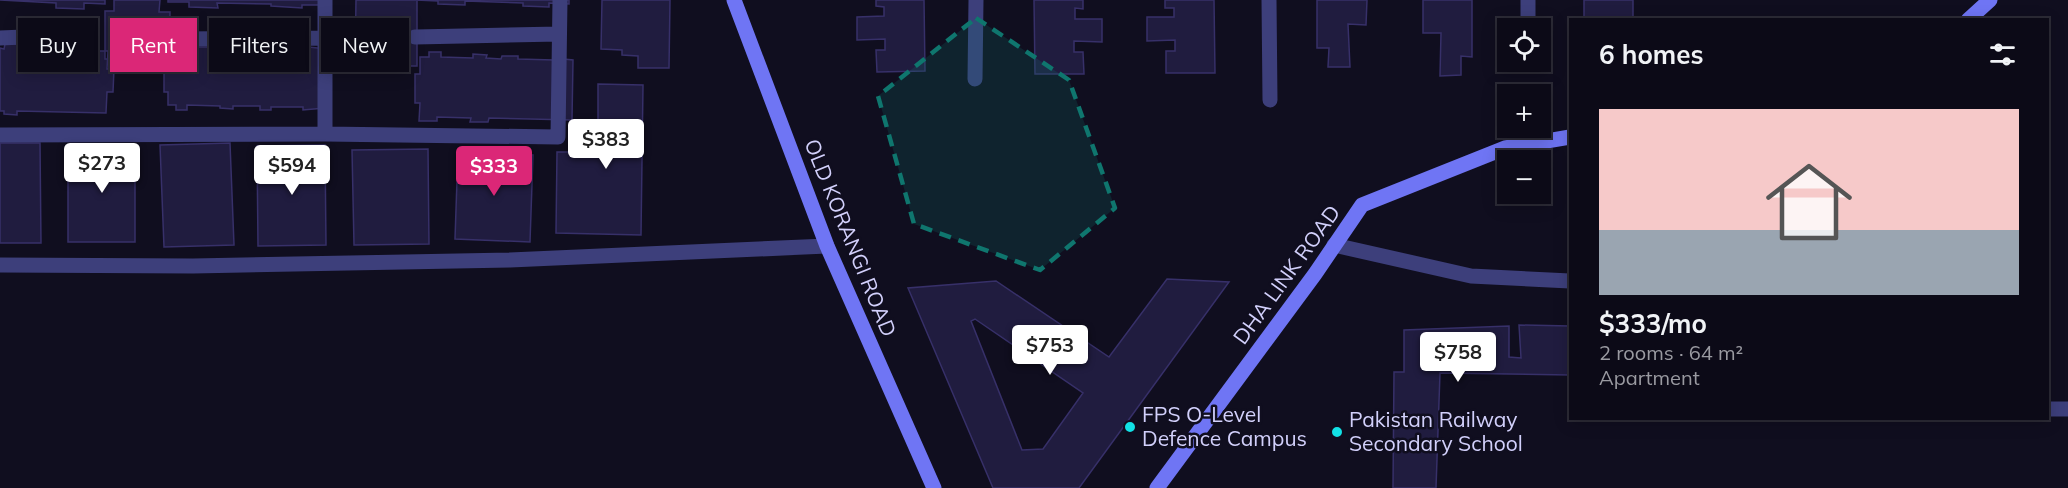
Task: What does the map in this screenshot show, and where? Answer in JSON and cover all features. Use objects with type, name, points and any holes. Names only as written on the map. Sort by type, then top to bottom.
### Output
[{"type":"street","points":[[325,0],[325,18]]},
{"type":"street","points":[[0,135],[325,134],[558,137],[560,0]]},
{"type":"street","name":"OLD KORANGI ROAD","points":[[734,0],[827,246],[934,488]]},
{"type":"street","points":[[975,79],[976,0]]},
{"type":"street","points":[[1269,0],[1270,100]]},
{"type":"street","points":[[1528,0],[1528,18]]},
{"type":"street","points":[[1970,18],[1990,0]]},
{"type":"street","points":[[415,37],[559,34]]},
{"type":"street","points":[[0,38],[18,37]]},
{"type":"street","points":[[197,39],[321,38]]},
{"type":"street","points":[[325,72],[325,134]]},
{"type":"street","name":"DHA LINK ROAD","points":[[1157,488],[1315,274],[1362,205],[1505,148],[1569,137]]},
{"type":"street","points":[[1334,245],[1471,276],[1569,281]]},
{"type":"street","points":[[0,265],[194,266],[510,260],[827,246]]},
{"type":"street","points":[[2049,409],[2068,409]]},
{"type":"highlighted area","points":[[976,18],[1069,80],[1115,208],[1040,270],[914,224],[878,96]]},
{"type":"building","points":[[0,0],[105,0],[105,4],[84,3],[84,9],[56,8],[56,3]]},
{"type":"building","points":[[114,0],[160,0],[159,12],[170,12],[170,18],[110,18],[110,59],[105,59],[105,11],[114,11]]},
{"type":"building","points":[[168,0],[323,0],[323,5],[302,5],[302,8],[271,6],[271,4],[217,3],[218,8],[189,7],[189,2],[168,2]]},
{"type":"building","points":[[356,0],[417,0],[417,66],[409,66],[409,18],[356,18]]},
{"type":"building","points":[[416,0],[569,0],[569,4],[549,3],[549,7],[523,6],[523,3],[465,1],[465,5]]},
{"type":"building","points":[[602,0],[670,0],[669,68],[638,68],[638,56],[622,55],[622,50],[601,49]]},
{"type":"building","points":[[876,0],[924,0],[925,71],[877,72],[876,50],[885,50],[885,39],[857,40],[857,17],[884,16],[884,7],[876,6]]},
{"type":"building","points":[[1034,0],[1083,0],[1083,9],[1075,8],[1075,19],[1102,19],[1102,42],[1074,41],[1074,52],[1083,52],[1084,74],[1035,74]]},
{"type":"building","points":[[1165,0],[1214,0],[1215,73],[1166,73],[1166,51],[1175,51],[1175,40],[1147,41],[1147,17],[1174,17],[1174,8],[1165,8]]},
{"type":"building","points":[[1317,0],[1367,0],[1366,25],[1348,24],[1350,67],[1328,67],[1329,48],[1317,48]]},
{"type":"building","points":[[1423,0],[1472,0],[1472,57],[1461,56],[1461,75],[1440,76],[1441,33],[1423,33]]},
{"type":"building","points":[[1584,0],[1633,0],[1633,18],[1584,18]]},
{"type":"building","points":[[5,44],[18,44],[18,72],[98,72],[98,51],[108,51],[107,69],[114,72],[113,92],[107,92],[106,113],[17,111],[17,115],[4,114],[4,111],[0,111],[0,48],[4,49]]},
{"type":"building","points":[[197,47],[209,47],[209,72],[309,72],[309,47],[321,48],[321,72],[326,72],[325,108],[303,110],[303,107],[271,107],[271,110],[260,110],[260,106],[233,106],[233,109],[220,108],[220,106],[187,105],[187,110],[176,110],[176,105],[168,105],[168,92],[164,92],[164,72],[197,72]]},
{"type":"building","points":[[429,52],[441,52],[441,57],[473,58],[473,54],[501,59],[502,56],[518,56],[518,59],[573,60],[572,120],[489,118],[488,122],[470,122],[471,118],[437,117],[437,121],[419,121],[420,103],[415,103],[415,74],[420,74],[420,57],[429,57]]},
{"type":"building","points":[[598,84],[643,85],[641,235],[556,233],[557,152],[598,152]]},
{"type":"building","points":[[0,143],[40,143],[41,243],[0,243]]},
{"type":"building","points":[[230,143],[234,245],[164,247],[160,145]]},
{"type":"building","points":[[325,145],[326,245],[258,246],[257,146]]},
{"type":"building","points":[[68,146],[135,146],[135,242],[68,242]]},
{"type":"building","points":[[428,149],[429,244],[354,245],[352,150]]},
{"type":"building","points":[[458,151],[533,155],[530,242],[455,239]]},
{"type":"building","points":[[1167,279],[1229,282],[1079,488],[993,488],[908,288],[996,281],[1109,357]],"holes":[[[975,319],[1083,393],[1043,449],[1022,450],[971,321]]]},
{"type":"building","points":[[1519,325],[1569,326],[1569,375],[1440,373],[1436,488],[1393,488],[1394,372],[1404,372],[1404,330],[1509,326],[1509,357],[1521,358]]},
{"type":"place","name":"FPS O-Level Defence Campus","points":[[1130,427]]},
{"type":"place","name":"Pakistan Railway Secondary School","points":[[1337,432]]}]
